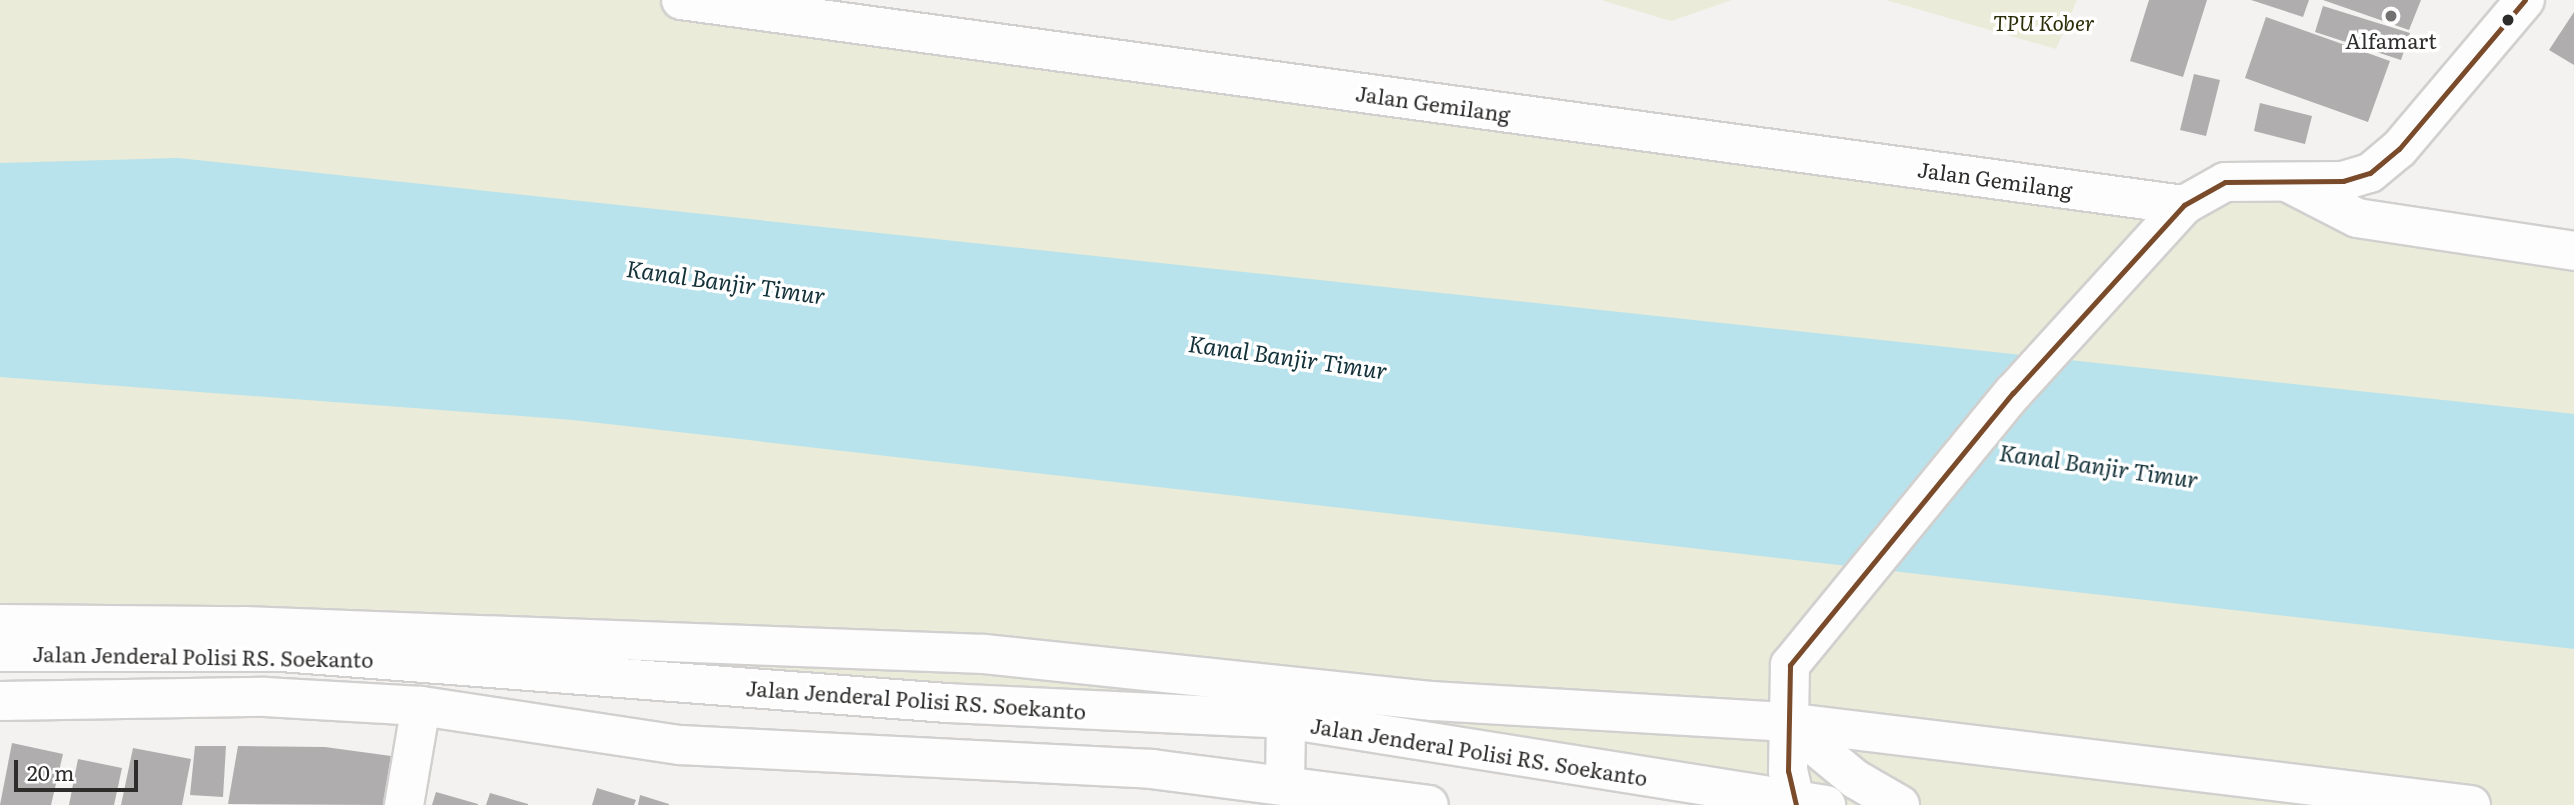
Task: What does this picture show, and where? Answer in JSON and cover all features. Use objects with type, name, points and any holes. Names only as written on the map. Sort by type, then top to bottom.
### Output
[{"type":"street","name":"Jalan Gemilang","points":[[681,0],[890,14],[2177,216]]},
{"type":"street","points":[[1805,803],[1786,722],[1790,665],[2014,393],[2177,216],[2225,182],[2277,177],[2343,181],[2370,173],[2399,149],[2525,0]]},
{"type":"street","points":[[2277,177],[2357,218],[2574,251]]},
{"type":"street","points":[[0,624],[257,627],[984,654],[1433,701],[1786,722],[2471,805]]},
{"type":"street","name":"Jalan Jenderal Polisi RS. Soekanto","points":[[0,652],[281,652],[947,703],[1286,719],[1805,803]]},
{"type":"street","name":"Jalan Jenderal Polisi RS. Soekanto","points":[[0,701],[265,697],[421,706],[680,744],[1152,769],[1286,795],[1429,805]]},
{"type":"street","points":[[404,805],[421,706]]},
{"type":"street","points":[[1286,719],[1286,795]]},
{"type":"street","points":[[1786,722],[1855,779],[1900,805]]},
{"type":"green space","points":[[0,0],[668,0],[2184,205],[2225,182],[2357,218],[2574,251],[2574,805],[1817,805],[1286,719],[0,624]]},
{"type":"green space","points":[[1601,0],[1732,0],[1671,21]]},
{"type":"green space","name":"TPU Kober","points":[[1886,0],[2077,0],[2056,49]]},
{"type":"water","name":"Kanal Banjir Timur","points":[[178,158],[2574,414],[2574,649],[573,420],[0,377],[0,163]]},
{"type":"building","points":[[2149,0],[2207,0],[2183,77],[2130,61]]},
{"type":"building","points":[[2251,0],[2309,0],[2303,17]]},
{"type":"building","name":"Alfamart","points":[[2323,0],[2421,0],[2409,30]]},
{"type":"building","points":[[2323,6],[2410,33],[2401,60],[2315,32]]},
{"type":"building","points":[[2574,12],[2574,65],[2549,50]]},
{"type":"building","points":[[2266,17],[2390,61],[2368,122],[2245,78]]},
{"type":"building","points":[[2194,74],[2220,80],[2206,136],[2180,130]]},
{"type":"building","points":[[2260,103],[2312,116],[2305,144],[2254,131]]},
{"type":"building","points":[[12,743],[63,754],[51,805],[0,805]]},
{"type":"building","points":[[195,746],[226,746],[223,797],[190,795]]},
{"type":"building","points":[[238,746],[325,747],[391,756],[384,805],[228,804]]},
{"type":"building","points":[[133,748],[191,759],[182,805],[121,805]]},
{"type":"building","points":[[78,759],[122,768],[114,805],[69,805]]},
{"type":"building","points":[[597,788],[636,800],[634,805],[592,805]]},
{"type":"building","points":[[436,792],[478,804],[478,805],[432,805]]},
{"type":"building","points":[[490,793],[528,804],[528,805],[486,805]]},
{"type":"building","points":[[640,795],[669,804],[669,805],[638,805]]},
{"type":"transit line","points":[[1796,805],[1788,771],[1790,665],[2013,393],[2184,205],[2225,182],[2343,181],[2370,173],[2399,149],[2525,0]]},
{"type":"place","name":"Alfamart","points":[[2391,16]]}]
